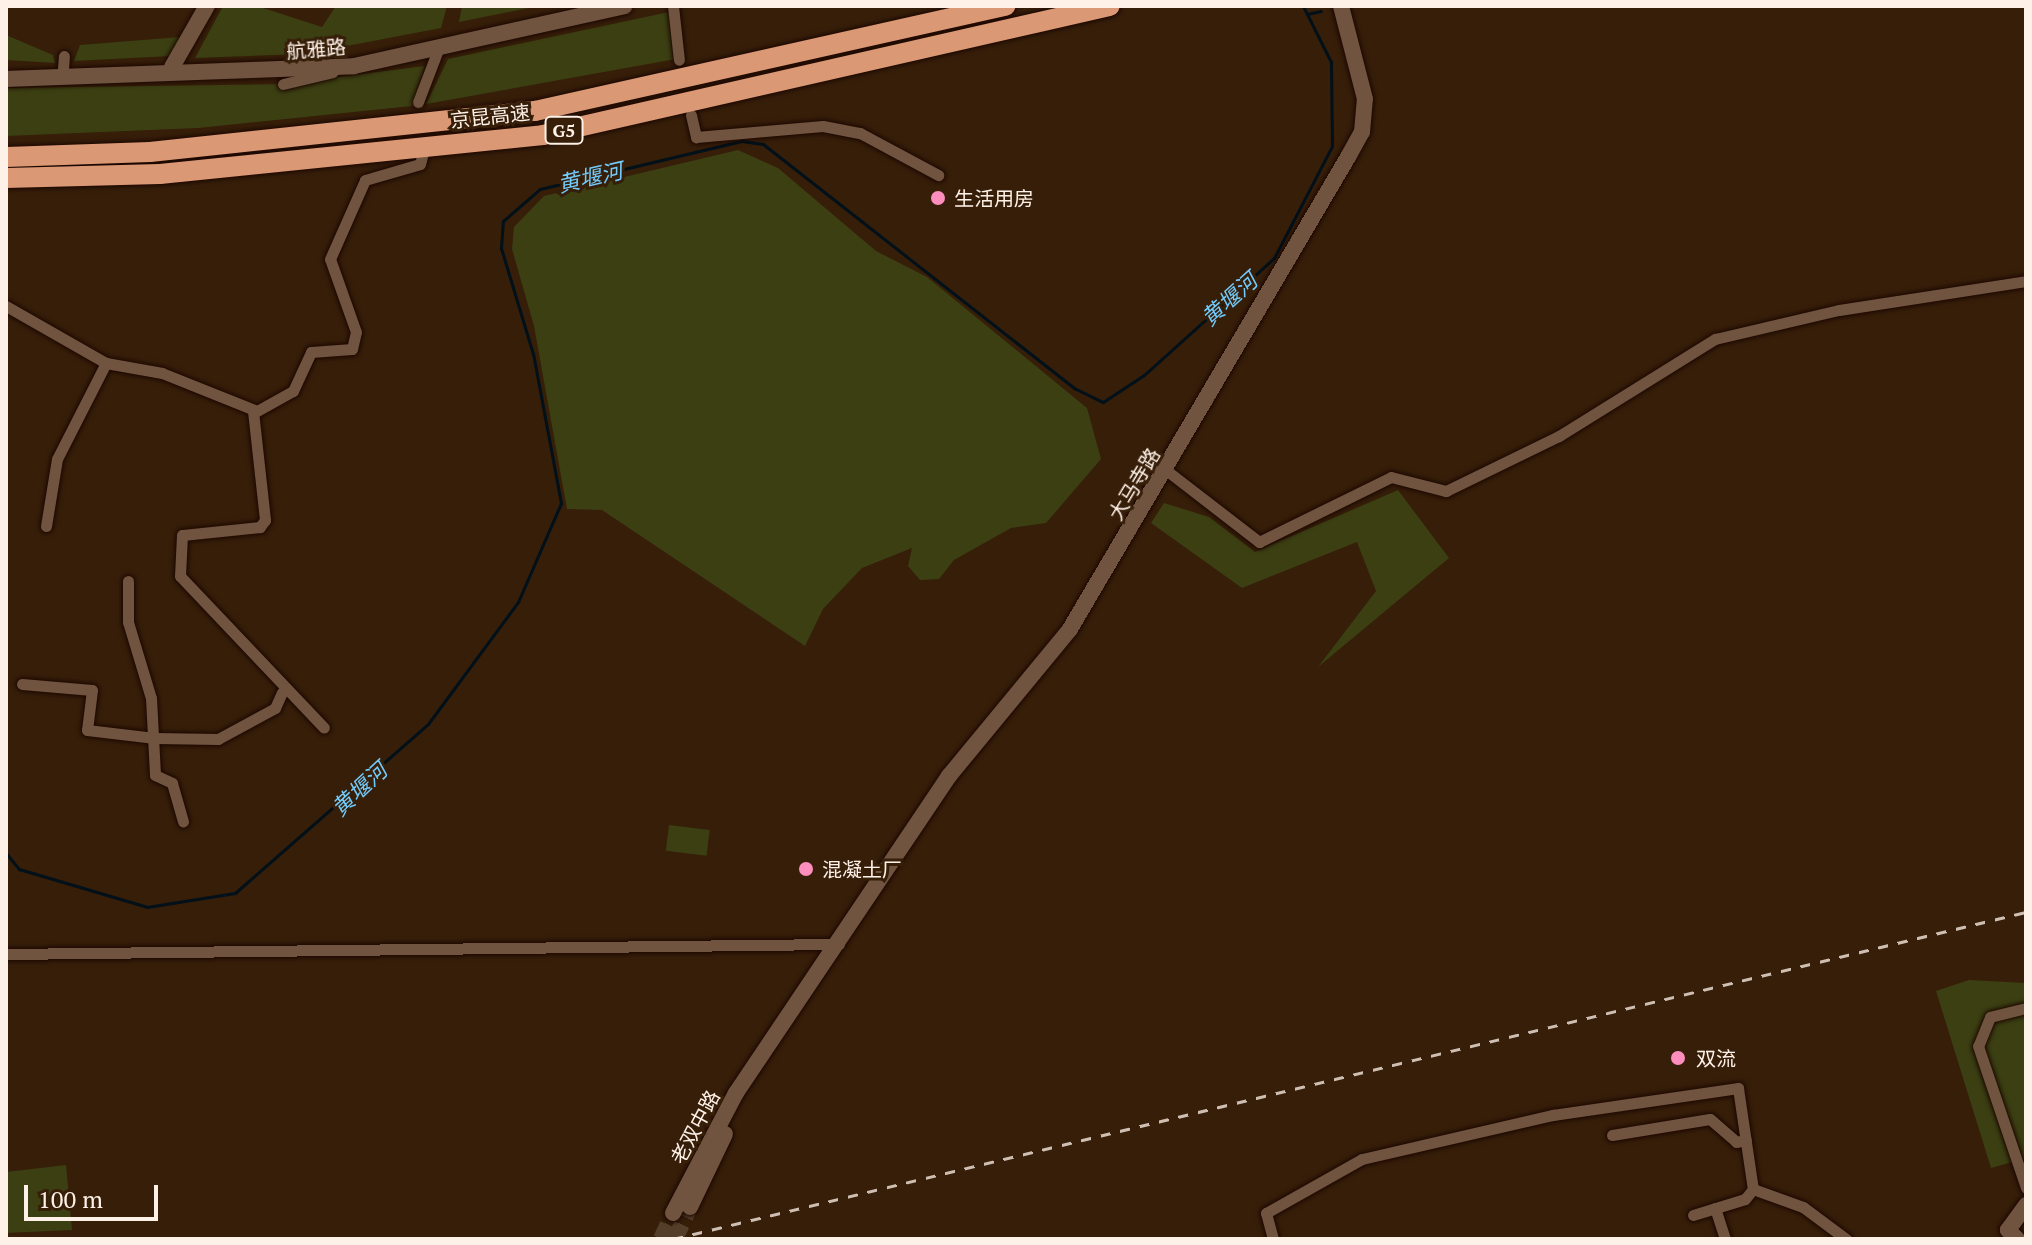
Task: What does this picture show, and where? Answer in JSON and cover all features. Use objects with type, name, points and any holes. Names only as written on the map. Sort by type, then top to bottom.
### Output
[{"type":"highway","name":"京昆高速","points":[[6,157],[150,152],[535,111],[1005,6]]},
{"type":"highway","name":"京昆高速","points":[[6,178],[160,174],[543,135],[1110,6]]},
{"type":"street","points":[[172,67],[207,6]]},
{"type":"street","name":"航雅路","points":[[6,70],[63,63],[172,67],[339,60],[586,6]]},
{"type":"street","name":"航雅路","points":[[6,79],[302,72],[441,47],[624,6]]},
{"type":"street","points":[[673,6],[679,60]]},
{"type":"street","name":"大马寺路","points":[[840,944],[949,776],[1070,629],[1362,132],[1365,99],[1341,6]]},
{"type":"street","points":[[283,84],[441,47]]},
{"type":"street","points":[[418,102],[441,47]]},
{"type":"street","points":[[691,115],[696,137],[823,126],[860,133],[938,175]]},
{"type":"street","points":[[6,306],[106,363],[162,373],[253,411],[293,391],[311,352],[352,349],[356,332],[330,259],[365,180],[420,164],[423,153]]},
{"type":"street","points":[[1166,470],[1259,542],[1391,477],[1446,491],[1559,436],[1715,339],[1839,310],[2026,281]]},
{"type":"street","points":[[46,526],[57,459],[106,363]]},
{"type":"street","points":[[253,411],[265,520],[260,527],[182,535],[180,576],[282,692],[299,698],[324,728]]},
{"type":"street","points":[[128,581],[128,622],[155,738],[155,775],[172,783],[183,821]]},
{"type":"street","points":[[22,684],[92,690],[87,730],[155,738],[218,739],[275,708],[282,692]]},
{"type":"street","points":[[6,954],[840,944]]},
{"type":"street","name":"老双中路","points":[[673,1213],[757,1063],[840,944]]},
{"type":"street","points":[[2026,1008],[1990,1017],[1978,1046],[2026,1188]]},
{"type":"street","name":"老双中路","points":[[690,1207],[757,1063]]},
{"type":"street","points":[[1273,1239],[1266,1213],[1362,1159],[1553,1115],[1738,1088],[1753,1189],[1745,1199],[1693,1215]]},
{"type":"street","points":[[1612,1135],[1710,1119],[1736,1142],[1746,1140]]},
{"type":"street","points":[[1753,1189],[1803,1207],[1846,1239]]},
{"type":"street","points":[[2009,1236],[2026,1205]]},
{"type":"street","points":[[1715,1208],[1725,1239]]},
{"type":"green space","points":[[223,6],[257,6],[322,27],[336,6],[447,6],[441,28],[305,54],[195,58]]},
{"type":"green space","points":[[462,6],[539,6],[459,22]]},
{"type":"green space","points":[[669,12],[676,59],[426,104],[448,59]]},
{"type":"green space","points":[[6,35],[53,55],[55,63],[6,60]]},
{"type":"green space","points":[[180,37],[171,56],[74,61],[80,45]]},
{"type":"green space","points":[[425,66],[412,106],[198,128],[6,136],[6,88],[283,84]]},
{"type":"green space","points":[[738,150],[778,168],[876,251],[927,277],[1087,408],[1101,459],[1046,523],[1011,528],[954,560],[939,579],[920,580],[908,566],[912,548],[862,568],[823,609],[805,646],[602,510],[567,509],[534,326],[512,249],[514,227],[544,196]]},
{"type":"green space","points":[[1398,490],[1449,558],[1318,667],[1376,591],[1357,542],[1242,588],[1151,523],[1164,503],[1209,517],[1255,552]]},
{"type":"green space","points":[[669,825],[710,830],[707,856],[666,851]]},
{"type":"green space","points":[[1969,980],[2026,983],[2026,1158],[1991,1168],[1936,991]]},
{"type":"green space","points":[[66,1165],[72,1230],[6,1233],[6,1172]]},
{"type":"waterway","name":"黄堰河","points":[[6,853],[19,869],[147,907],[235,893],[428,724],[518,602],[561,503],[533,354],[501,248],[503,221],[540,189],[742,141],[763,144],[1076,389],[1103,402],[1144,375],[1274,258],[1332,146],[1331,62],[1303,6]]},
{"type":"waterway","points":[[1307,14],[1321,11]]},
{"type":"tunnel","points":[[675,1239],[690,1207]]},
{"type":"tunnel","points":[[661,1239],[673,1213]]},
{"type":"railway","points":[[673,1239],[2026,912]]},
{"type":"place","name":"生活用房","points":[[938,198]]},
{"type":"place","name":"混凝土厂","points":[[806,869]]},
{"type":"place","name":"双流","points":[[1678,1058]]}]
